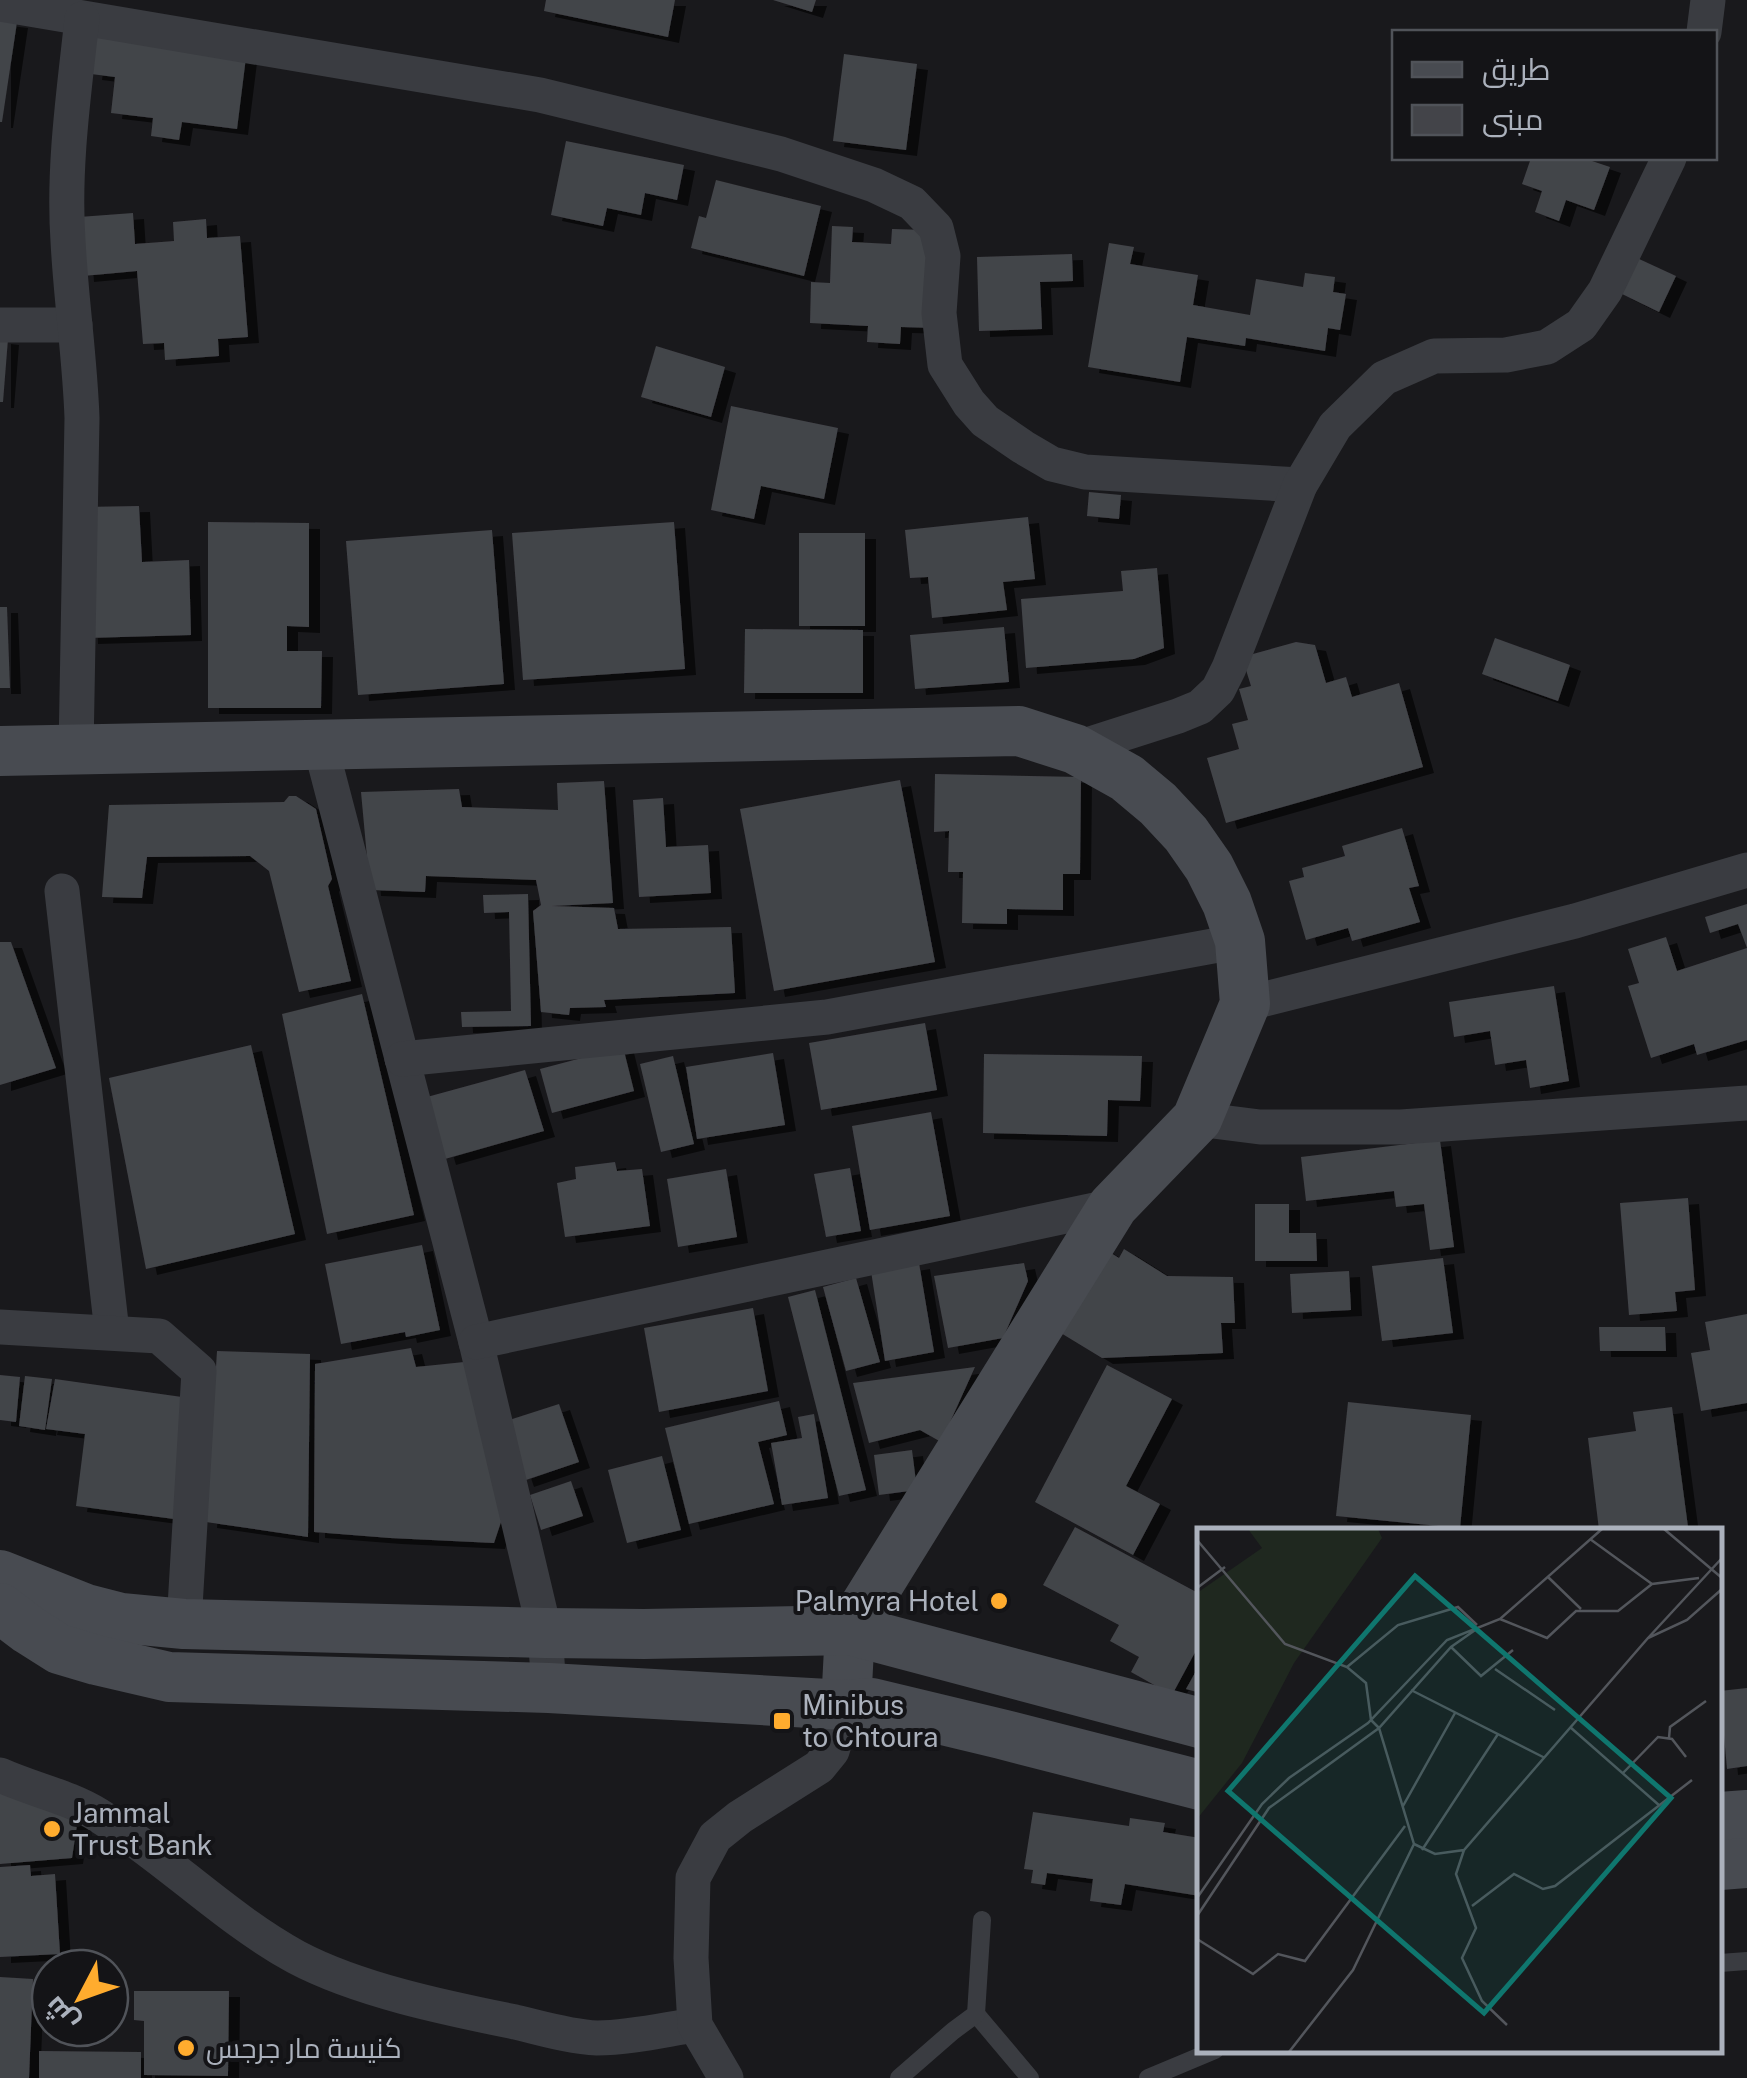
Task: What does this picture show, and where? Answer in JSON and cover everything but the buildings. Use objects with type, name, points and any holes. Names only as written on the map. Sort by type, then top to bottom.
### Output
[{"type":"main road","points":[[0,751],[1020,731],[1075,749],[1127,778],[1186,834],[1227,903],[1240,942],[1245,1004],[1197,1119],[1113,1206],[850,1630],[846,1705]]},
{"type":"main road","points":[[0,1575],[86,1609],[121,1618],[184,1624],[545,1634],[850,1630],[1197,1722]]},
{"type":"main road","points":[[0,1608],[60,1649],[169,1677],[549,1688],[872,1704],[1197,1784]]},
{"type":"main road","points":[[1722,1817],[1747,1814]]},
{"type":"main road","points":[[1722,1865],[1747,1863]]},
{"type":"street","points":[[1704,30],[1708,0]]},
{"type":"street","points":[[0,4],[540,95],[781,154],[874,186],[912,203],[936,228],[943,256],[939,314],[945,366],[985,421],[1052,464],[1086,472],[1300,485]]},
{"type":"street","points":[[76,751],[82,418],[67,196],[82,19]]},
{"type":"street","points":[[1075,749],[1200,707],[1218,690],[1300,485],[1335,426],[1384,378],[1434,356],[1506,355],[1547,347],[1581,325],[1605,291],[1668,160]]},
{"type":"street","points":[[0,324],[75,325]]},
{"type":"street","points":[[320,744],[476,1342],[545,1634],[549,1688]]},
{"type":"street","points":[[1245,1004],[1575,921],[1747,870]]},
{"type":"street","points":[[62,891],[112,1332]]},
{"type":"street","points":[[402,1059],[826,1018],[1240,942]]},
{"type":"street","points":[[1197,1119],[1260,1127],[1401,1128],[1747,1103]]},
{"type":"street","points":[[476,1342],[1113,1206]]},
{"type":"street","points":[[0,1327],[159,1336],[200,1371],[184,1624]]},
{"type":"street","points":[[726,2078],[695,2025],[691,1958],[694,1878],[716,1837],[740,1817],[819,1767],[832,1751],[846,1705]]},
{"type":"street","points":[[0,1774],[56,1794],[96,1814],[250,1926],[296,1956],[346,1979],[470,2013],[594,2038],[695,2025]]},
{"type":"lane","points":[[982,1920],[976,2014],[1030,2078]]},
{"type":"lane","points":[[1722,1963],[1747,1961]]},
{"type":"lane","points":[[900,2078],[976,2014]]},
{"type":"lane","points":[[1148,2078],[1207,2053]]},
{"type":"place","name":"Palmyra Hotel","points":[[999,1601]]},
{"type":"place","name":"Minibus to Chtoura","points":[[782,1721]]},
{"type":"place","name":"Jammal Trust Bank","points":[[52,1829]]},
{"type":"place","name":"كنيسة مار جرجس","points":[[186,2048]]}]
